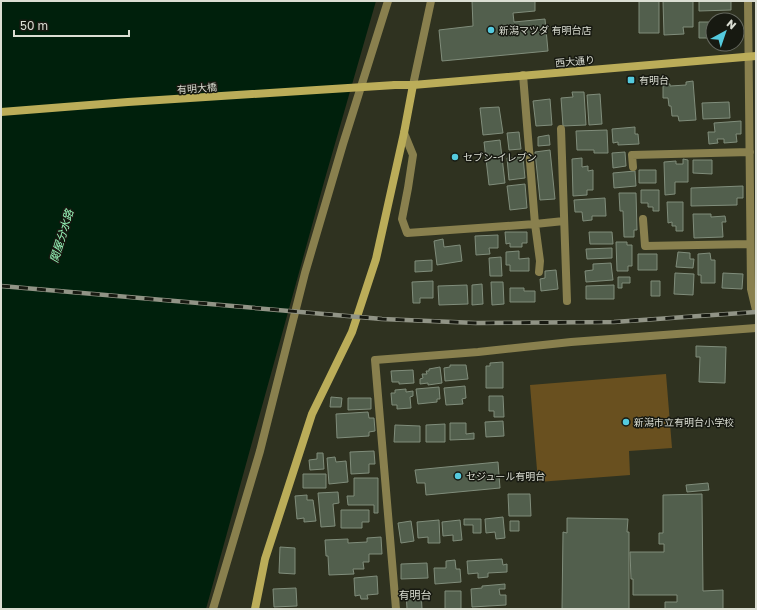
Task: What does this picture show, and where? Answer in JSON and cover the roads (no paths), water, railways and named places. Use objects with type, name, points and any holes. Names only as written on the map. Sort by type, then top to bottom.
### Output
[{"type":"street","points":[[213,609],[260,451],[305,273],[343,144],[388,1]]},
{"type":"street","points":[[255,609],[265,559],[312,414],[352,332],[376,259],[431,1]]},
{"type":"street","points":[[748,1],[752,57],[750,244],[756,310]]},
{"type":"street","name":"西大通り","points":[[395,85],[413,85],[752,57]]},
{"type":"street","points":[[522,75],[535,224],[540,261],[539,272]]},
{"type":"street","name":"有明大橋","points":[[1,112],[128,102],[395,85]]},
{"type":"street","points":[[561,129],[567,301]]},
{"type":"street","points":[[404,133],[413,155],[402,219],[407,233],[564,221]]},
{"type":"street","points":[[633,168],[632,155],[750,152]]},
{"type":"street","points":[[643,219],[645,246],[750,244]]},
{"type":"street","points":[[396,609],[375,360],[478,352],[571,342],[756,328]]},
{"type":"water","name":"関屋分水路","points":[[1,1],[376,1],[324,182],[206,609],[1,609]]},
{"type":"railway","points":[[1,286],[382,319],[476,323],[614,322],[756,312]]},
{"type":"place","name":"新潟マツダ 有明台店","points":[[491,30]]},
{"type":"place","name":"有明台","points":[[631,80]]},
{"type":"place","name":"セブン-イレブン","points":[[455,157]]},
{"type":"place","name":"新潟市立有明台小学校","points":[[626,422]]},
{"type":"place","name":"セジュール有明台","points":[[458,476]]},
{"type":"district","name":"有明台","points":[[415,594]]}]
